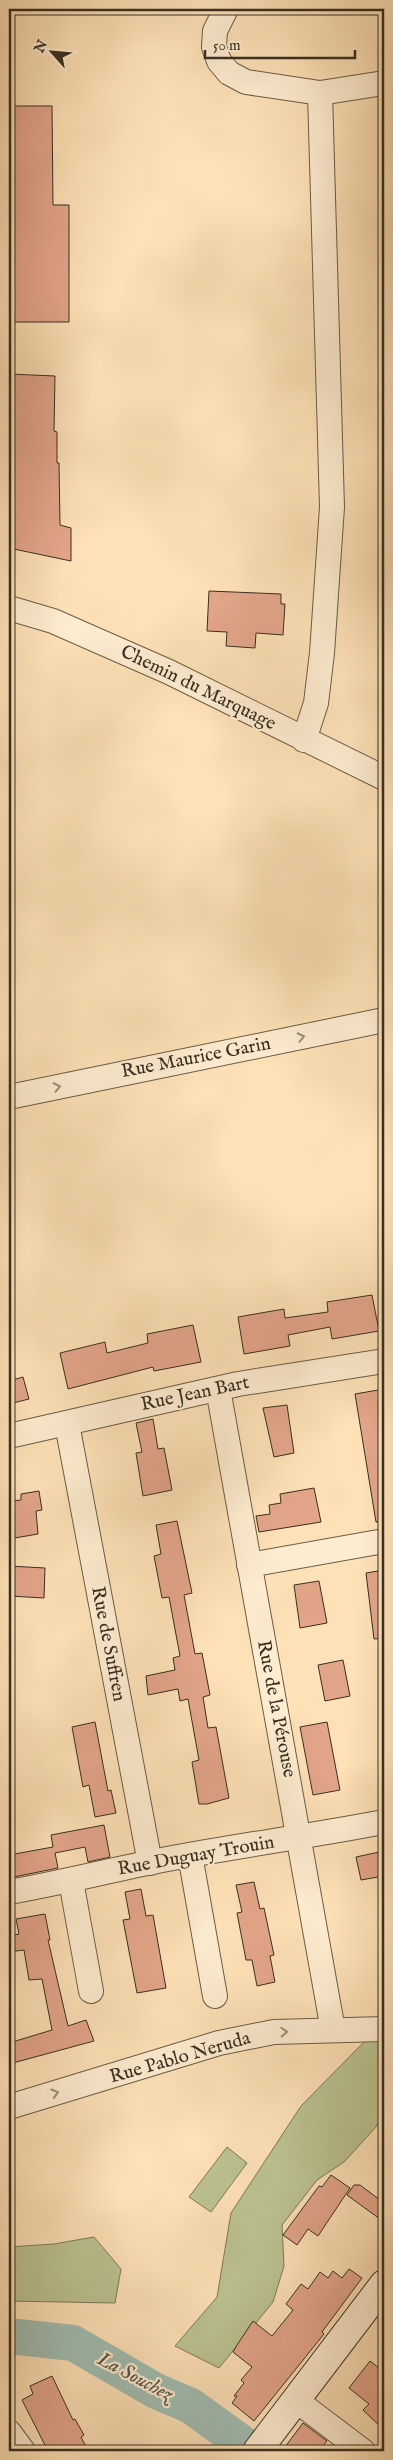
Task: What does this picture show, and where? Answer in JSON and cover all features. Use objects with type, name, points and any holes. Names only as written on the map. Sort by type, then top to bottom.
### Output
[{"type":"main road","points":[[261,2446],[384,2284]]},
{"type":"street","points":[[226,9],[215,30],[214,47],[219,62],[229,73],[246,82],[320,93],[384,83]]},
{"type":"street","points":[[304,740],[316,703],[322,653],[332,507],[320,93]]},
{"type":"street","name":"Chemin du Marquage","points":[[9,608],[53,621],[160,668],[384,778]]},
{"type":"street","name":"Rue Maurice Garin","points":[[9,1096],[374,1022]]},
{"type":"street","name":"Rue Jean Bart","points":[[9,1436],[218,1389],[384,1361]]},
{"type":"street","name":"Rue de la Pérouse","points":[[218,1389],[333,2030]]},
{"type":"street","name":"Rue de Suffren","points":[[67,1424],[150,1862]]},
{"type":"street","points":[[249,1565],[384,1541]]},
{"type":"street","name":"Rue Duguay Trouin","points":[[9,1892],[71,1881],[150,1862],[300,1838],[384,1822]]},
{"type":"street","points":[[190,1855],[215,1996]]},
{"type":"street","points":[[71,1881],[91,1991]]},
{"type":"street","name":"Rue Pablo Neruda","points":[[9,2107],[218,2043],[274,2032],[384,2029]]},
{"type":"street","points":[[297,2401],[362,2451]]},
{"type":"street","points":[[9,2432],[23,2451]]},
{"type":"green space","points":[[384,2039],[384,2109],[376,2127],[344,2162],[317,2180],[282,2225],[284,2266],[273,2302],[219,2368],[175,2346],[217,2297],[231,2213],[301,2106],[365,2041]]},
{"type":"green space","points":[[227,2147],[247,2163],[211,2212],[189,2197]]},
{"type":"green space","points":[[94,2237],[121,2269],[115,2303],[9,2301],[9,2247],[54,2244]]},
{"type":"building","points":[[9,106],[52,106],[53,205],[69,205],[69,322],[9,322]]},
{"type":"building","points":[[9,374],[55,376],[54,431],[57,432],[57,463],[59,463],[60,525],[71,528],[71,561],[9,548]]},
{"type":"building","points":[[209,591],[281,594],[281,604],[285,604],[283,635],[256,633],[255,648],[226,646],[227,632],[207,631]]},
{"type":"building","points":[[372,1295],[379,1331],[332,1339],[330,1327],[288,1335],[290,1346],[244,1354],[238,1317],[284,1309],[285,1318],[328,1312],[327,1302]]},
{"type":"building","points":[[193,1325],[201,1362],[154,1371],[153,1367],[68,1389],[60,1353],[105,1342],[107,1353],[148,1343],[147,1334]]},
{"type":"building","points":[[23,1377],[29,1399],[9,1404],[9,1381]]},
{"type":"building","points":[[384,1389],[384,1522],[376,1522],[355,1394]]},
{"type":"building","points":[[287,1405],[294,1453],[274,1457],[263,1408]]},
{"type":"building","points":[[153,1419],[158,1449],[164,1448],[172,1490],[143,1496],[136,1453],[142,1452],[136,1423]]},
{"type":"building","points":[[314,1488],[321,1522],[259,1532],[256,1516],[270,1514],[269,1505],[281,1503],[280,1494]]},
{"type":"building","points":[[39,1491],[42,1510],[36,1511],[38,1534],[9,1539],[9,1501],[21,1500],[21,1494]]},
{"type":"building","points":[[177,1521],[192,1593],[184,1595],[195,1654],[202,1653],[210,1695],[203,1697],[208,1728],[216,1727],[229,1798],[207,1804],[199,1804],[192,1762],[199,1760],[188,1699],[180,1701],[178,1689],[148,1695],[146,1676],[175,1670],[173,1658],[180,1656],[169,1597],[162,1598],[154,1556],[161,1554],[156,1525]]},
{"type":"building","points":[[9,1566],[45,1568],[44,1598],[9,1596]]},
{"type":"building","points":[[384,1570],[384,1638],[374,1639],[366,1573]]},
{"type":"building","points":[[319,1581],[327,1623],[300,1628],[294,1585]]},
{"type":"building","points":[[343,1660],[350,1696],[325,1701],[318,1665]]},
{"type":"building","points":[[95,1722],[108,1791],[111,1790],[116,1813],[95,1817],[89,1785],[83,1787],[72,1727]]},
{"type":"building","points":[[327,1722],[340,1790],[313,1795],[300,1727]]},
{"type":"building","points":[[104,1825],[110,1857],[88,1862],[85,1847],[55,1853],[58,1868],[9,1878],[9,1855],[53,1847],[51,1835]]},
{"type":"building","points":[[384,1851],[384,1876],[361,1880],[356,1857]]},
{"type":"building","points":[[254,1882],[260,1909],[264,1908],[274,1955],[270,1956],[275,1982],[257,1986],[252,1960],[246,1960],[237,1913],[242,1912],[236,1885]]},
{"type":"building","points":[[141,1889],[146,1916],[153,1915],[166,1988],[137,1993],[123,1920],[130,1919],[125,1892]]},
{"type":"building","points":[[45,1914],[50,1940],[48,1940],[68,2026],[86,2020],[94,2041],[9,2064],[9,2043],[52,2030],[42,1979],[29,1980],[24,1950],[9,1952],[9,1936],[19,1934],[16,1919]]},
{"type":"building","points":[[331,2175],[350,2188],[318,2236],[308,2229],[297,2245],[283,2235],[319,2186],[322,2187]]},
{"type":"building","points":[[354,2185],[360,2185],[384,2203],[384,2222],[347,2195]]},
{"type":"building","points":[[349,2269],[362,2278],[322,2332],[324,2334],[254,2421],[232,2403],[237,2396],[234,2396],[244,2383],[241,2380],[252,2367],[233,2352],[237,2345],[253,2321],[272,2336],[293,2310],[286,2304],[301,2284],[308,2289],[320,2272],[328,2278],[333,2271],[342,2278]]},
{"type":"building","points":[[370,2361],[384,2372],[384,2430],[363,2410],[369,2404],[349,2388]]},
{"type":"building","points":[[52,2376],[73,2420],[75,2419],[84,2435],[81,2437],[88,2451],[48,2451],[22,2400],[33,2394],[30,2386]]},
{"type":"building","points":[[303,2423],[327,2441],[319,2451],[282,2451]]},
{"type":"waterway","name":"La Souchez","points":[[9,2336],[73,2343],[156,2391],[191,2406],[242,2443],[247,2451]]}]
